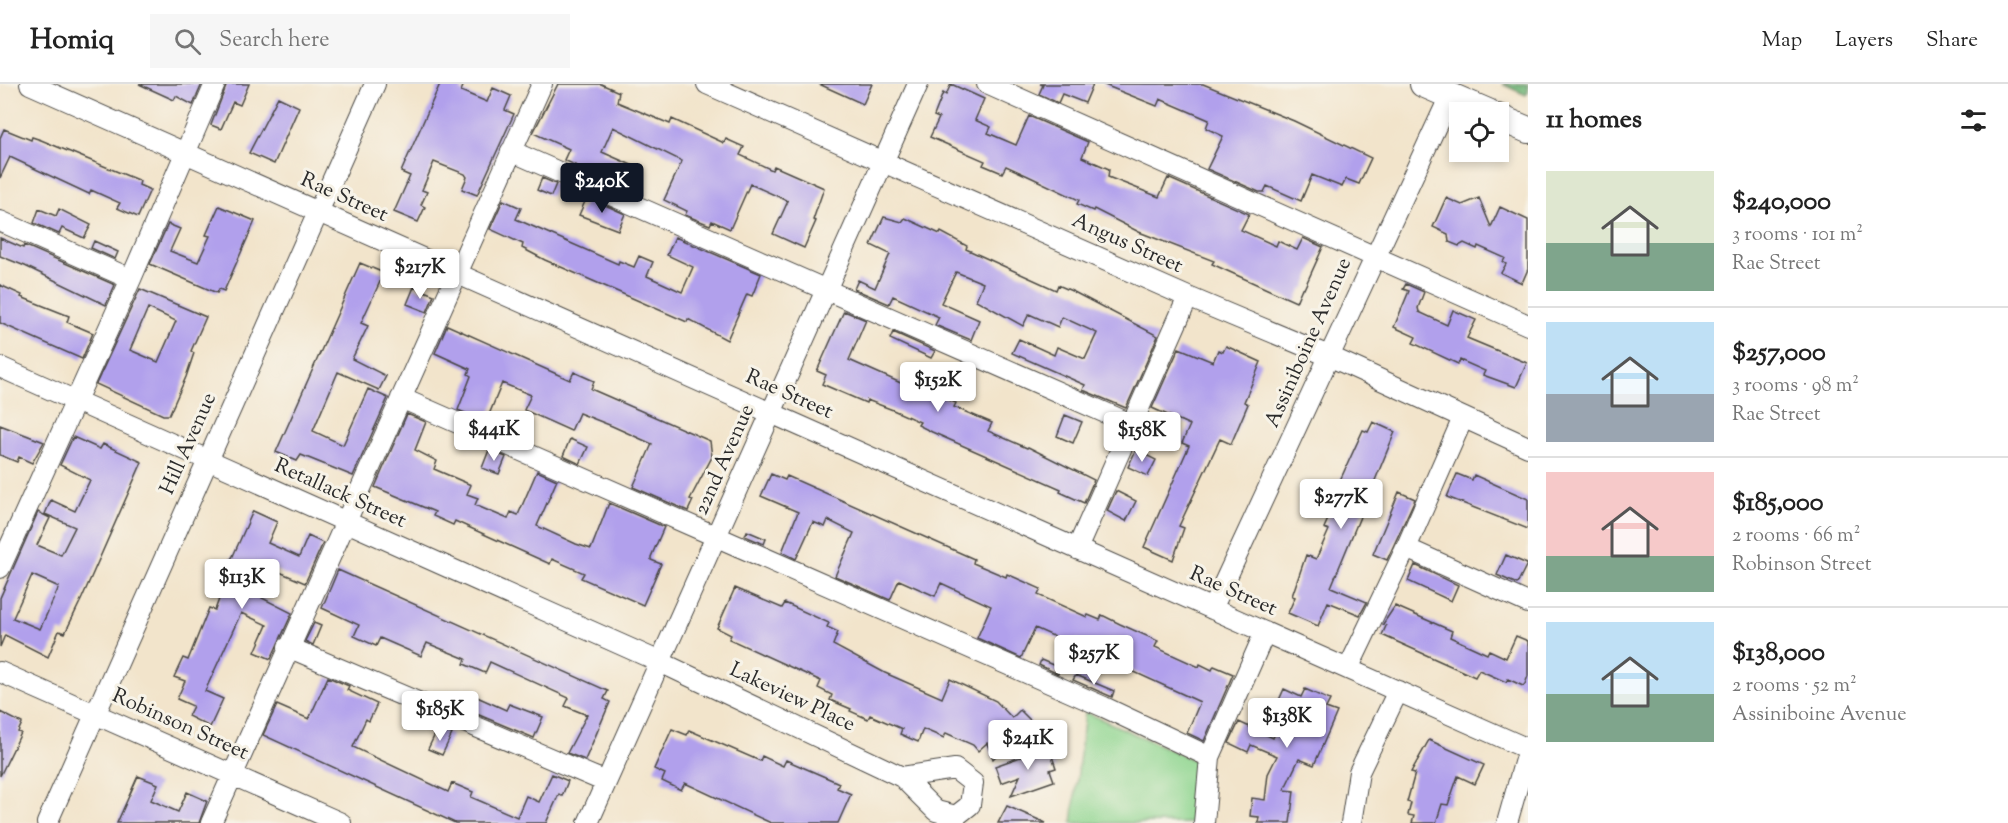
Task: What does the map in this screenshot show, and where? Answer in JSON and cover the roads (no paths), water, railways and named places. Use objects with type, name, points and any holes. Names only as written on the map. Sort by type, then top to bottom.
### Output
[{"type":"main road","points":[[1423,84],[1464,102]]},
{"type":"main road","points":[[1509,122],[1528,130]]},
{"type":"street","name":"Rae Street","points":[[30,84],[1528,749]]},
{"type":"street","points":[[0,568],[8,530],[76,401],[215,84]]},
{"type":"street","name":"Hill Avenue","points":[[46,823],[375,84]]},
{"type":"street","points":[[211,823],[542,84]]},
{"type":"street","name":"Angus Street","points":[[707,84],[1188,297],[1331,357],[1528,447]]},
{"type":"street","name":"22nd Avenue","points":[[588,823],[918,84]]},
{"type":"street","points":[[987,84],[1528,325]]},
{"type":"street","name":"Assiniboine Avenue","points":[[1212,609],[1331,357],[1375,256],[1450,96]]},
{"type":"street","points":[[511,151],[1133,425]]},
{"type":"street","points":[[0,221],[131,279]]},
{"type":"street","points":[[1077,549],[1188,297]]},
{"type":"street","name":"Retallack Street","points":[[0,367],[344,523],[660,662]]},
{"type":"street","points":[[400,398],[717,535],[1093,702],[1210,757]]},
{"type":"street","points":[[1348,669],[1406,548],[1463,418]]},
{"type":"street","points":[[1406,548],[1528,603]]},
{"type":"street","points":[[1204,823],[1210,757],[1265,632]]},
{"type":"street","points":[[288,647],[606,782]]},
{"type":"street","name":"Lakeview Place","points":[[660,662],[902,777]]},
{"type":"street","name":"Robinson Street","points":[[0,672],[341,823]]},
{"type":"street","points":[[1351,823],[1359,772],[1398,691]]},
{"type":"street","points":[[1507,823],[1528,749]]}]
